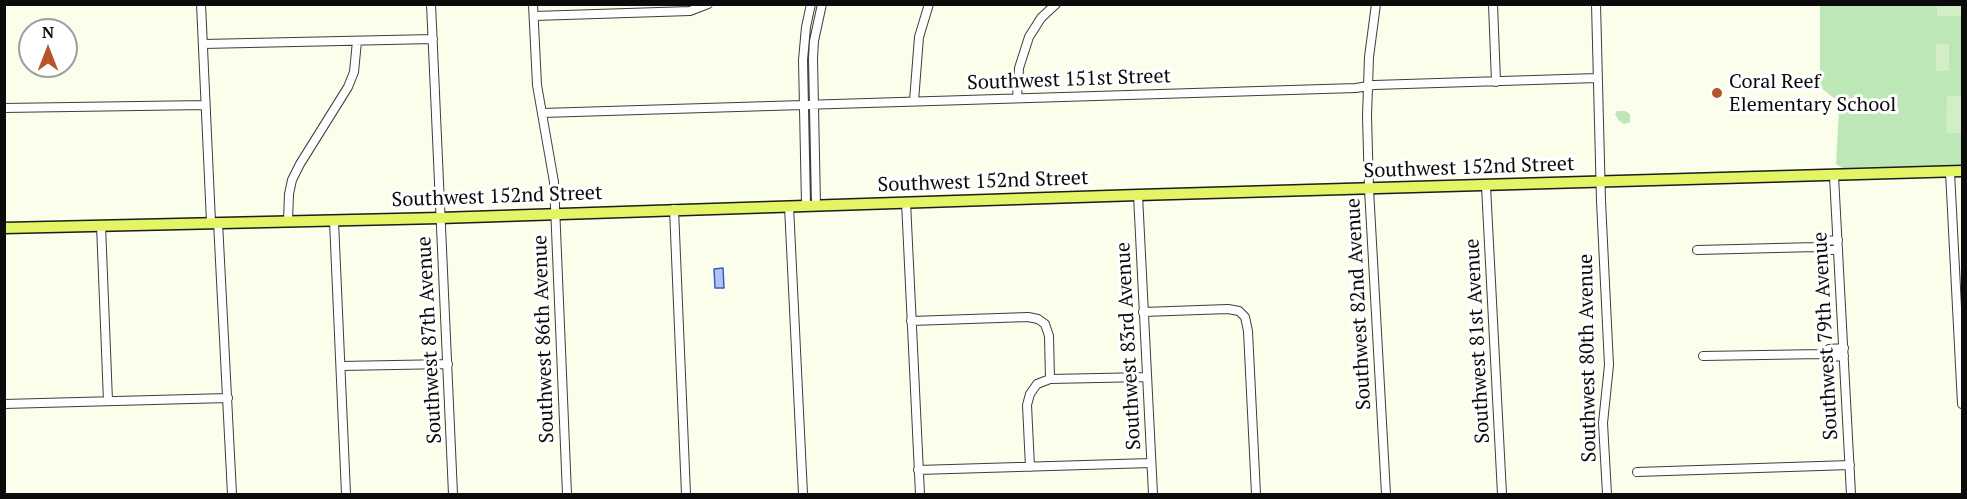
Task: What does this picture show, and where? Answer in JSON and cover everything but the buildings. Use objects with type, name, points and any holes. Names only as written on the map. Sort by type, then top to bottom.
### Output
[{"type":"main road","name":"Southwest 152nd Street","points":[[4,228],[440,218],[1962,171]]},
{"type":"street","points":[[201,4],[206,105],[228,398],[232,495]]},
{"type":"street","name":"Southwest 87th Avenue","points":[[431,4],[453,495]]},
{"type":"street","name":"Southwest 86th Avenue","points":[[533,4],[537,85],[552,163],[567,495]]},
{"type":"street","points":[[534,16],[690,11],[708,4]]},
{"type":"street","points":[[811,4],[804,43],[802,105],[811,205]]},
{"type":"street","points":[[811,205],[814,41],[822,4]]},
{"type":"street","points":[[914,101],[919,37],[929,4]]},
{"type":"street","points":[[1017,98],[1019,68],[1029,37],[1041,18],[1056,4]]},
{"type":"street","name":"Southwest 82nd Avenue","points":[[1376,4],[1367,86],[1369,189],[1386,495]]},
{"type":"street","points":[[1493,4],[1496,82]]},
{"type":"street","name":"Southwest 80th Avenue","points":[[1596,4],[1609,365],[1603,408],[1607,495]]},
{"type":"street","points":[[203,44],[433,39]]},
{"type":"street","points":[[288,221],[292,180],[348,87],[354,72],[357,42]]},
{"type":"street","name":"Southwest 151st Street","points":[[542,113],[1356,88],[1597,78]]},
{"type":"street","points":[[4,108],[206,105]]},
{"type":"street","points":[[1950,172],[1962,404]]},
{"type":"street","name":"Southwest 79th Avenue","points":[[1834,176],[1851,495]]},
{"type":"street","name":"Southwest 81st Avenue","points":[[1486,186],[1502,495]]},
{"type":"street","name":"Southwest 83rd Avenue","points":[[1138,195],[1153,495]]},
{"type":"street","points":[[906,202],[920,495]]},
{"type":"street","points":[[789,206],[803,495]]},
{"type":"street","points":[[674,209],[686,495]]},
{"type":"street","points":[[334,221],[346,495]]},
{"type":"street","points":[[100,225],[108,401]]},
{"type":"street","points":[[1816,247],[1824,241],[1838,240]]},
{"type":"street","points":[[1697,250],[1816,247],[1824,250],[1838,250]]},
{"type":"street","points":[[1143,312],[1234,309],[1243,314],[1247,320],[1256,495]]},
{"type":"street","points":[[911,321],[1028,317],[1042,321],[1047,327],[1049,336],[1050,379]]},
{"type":"street","points":[[1703,356],[1822,354],[1829,349],[1844,352]]},
{"type":"street","points":[[340,366],[448,364]]},
{"type":"street","points":[[1030,467],[1028,400],[1034,387],[1050,379],[1147,377]]},
{"type":"street","points":[[4,404],[228,398]]},
{"type":"street","points":[[918,470],[1151,463]]},
{"type":"street","points":[[1637,472],[1850,465]]},
{"type":"green space","points":[[1820,5],[1962,5],[1962,166],[1864,170],[1844,169],[1836,164],[1839,110],[1835,99],[1820,87]]},
{"type":"green space","points":[[1937,5],[1962,5],[1962,16],[1937,16]]},
{"type":"green space","points":[[1936,44],[1949,44],[1949,71],[1936,71]]},
{"type":"green space","points":[[1947,96],[1962,96],[1962,133],[1946,133]]},
{"type":"green space","points":[[1617,111],[1630,114],[1630,122],[1624,124],[1618,120],[1615,115]]},
{"type":"water","points":[[723,268],[724,288],[715,288],[714,269]]},
{"type":"place","name":"Coral Reef Elementary School","points":[[1717,93]]}]
